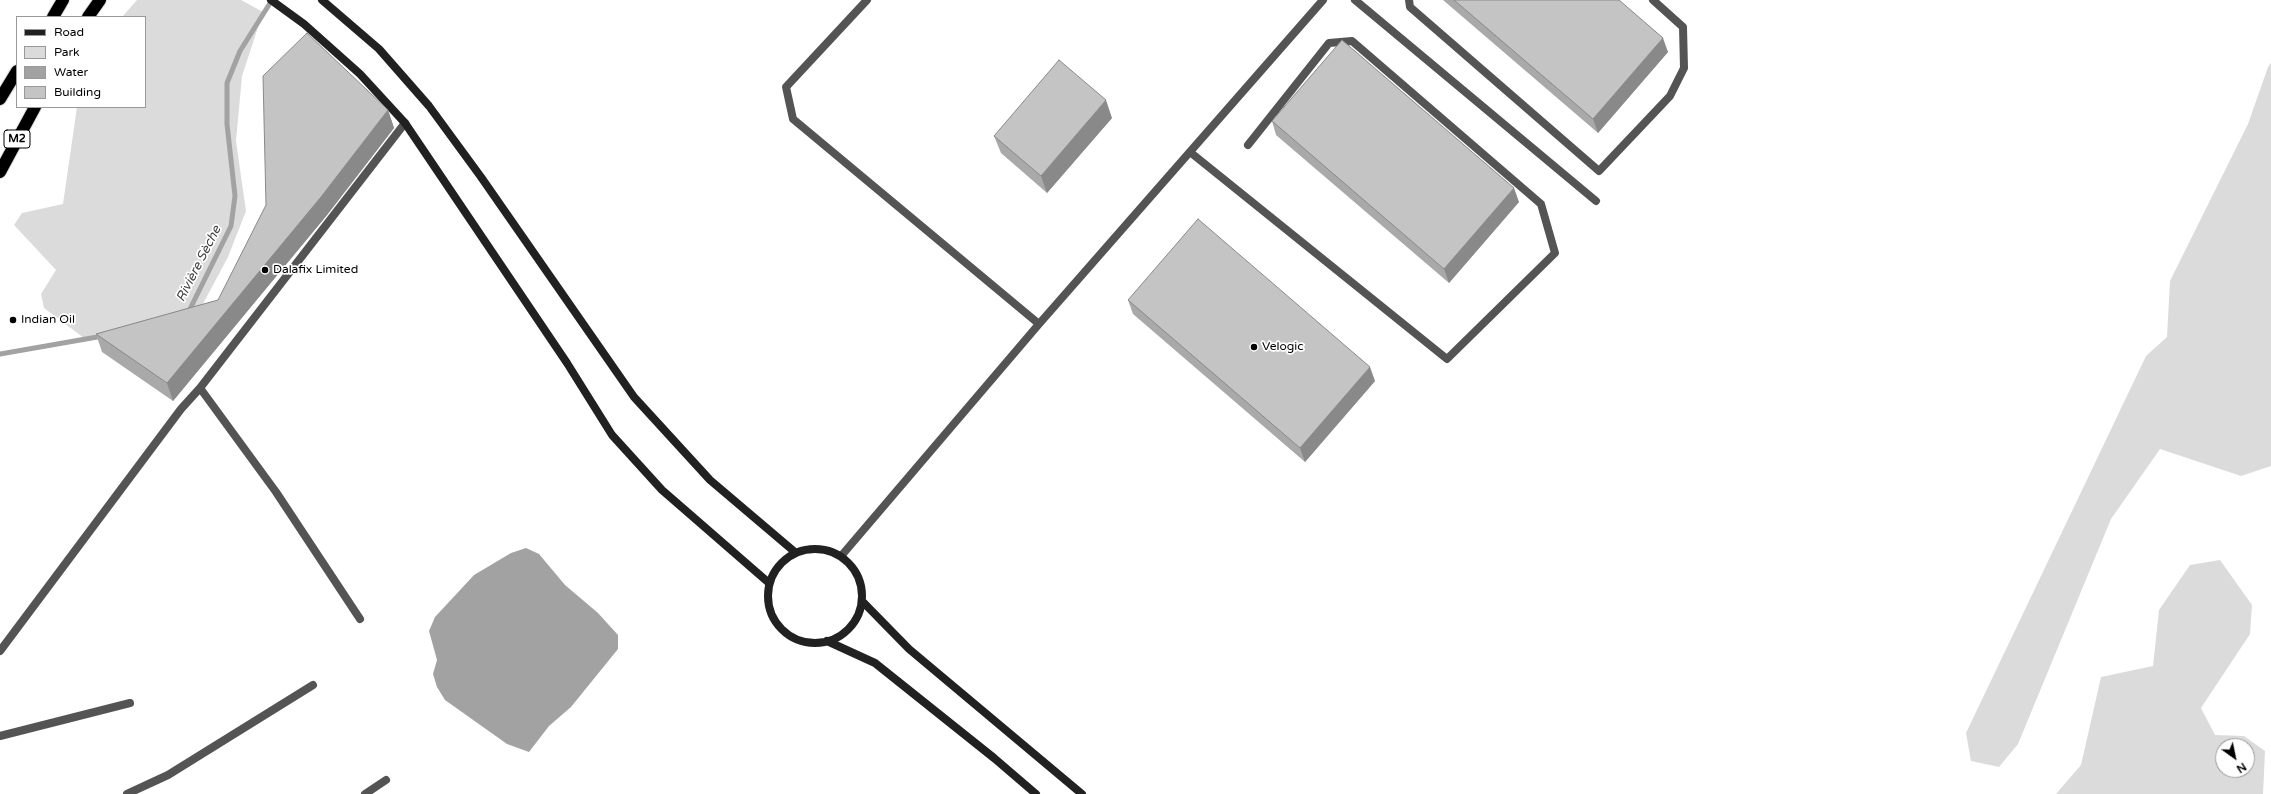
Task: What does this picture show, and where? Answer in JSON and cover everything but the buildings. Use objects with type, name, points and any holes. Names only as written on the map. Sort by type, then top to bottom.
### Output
[{"type":"highway","points":[[54,16],[63,0]]},
{"type":"highway","points":[[89,16],[100,0]]},
{"type":"highway","points":[[0,99],[16,73]]},
{"type":"highway","name":"M2","points":[[0,172],[34,108]]},
{"type":"street","points":[[271,0],[304,24],[360,74],[405,123],[568,363],[612,435],[662,490],[769,583]]},
{"type":"street","points":[[322,0],[380,49],[429,106],[482,177],[634,397],[710,480],[796,553]]},
{"type":"street","points":[[867,0],[786,87],[793,119],[1039,324]]},
{"type":"street","points":[[842,555],[1039,324],[1323,0]]},
{"type":"street","points":[[1355,0],[1596,201]]},
{"type":"street","points":[[1409,0],[1410,7],[1599,171],[1670,96],[1684,68],[1683,27],[1653,0]]},
{"type":"street","points":[[1190,152],[1447,359],[1555,253],[1541,204],[1352,41],[1329,44],[1248,145]]},
{"type":"street","points":[[0,651],[182,409],[200,388],[405,123]]},
{"type":"street","points":[[200,388],[276,492],[360,619]]},
{"type":"street","points":[[808,549],[820,549],[842,555],[856,571],[861,586],[862,601],[858,615],[851,627],[840,636],[827,641],[813,643],[799,640],[786,634],[776,624],[770,611],[768,597],[769,583],[780,565],[796,553],[808,549]]},
{"type":"street","points":[[862,601],[909,649],[1082,794]]},
{"type":"street","points":[[827,641],[875,663],[994,758],[1036,794]]},
{"type":"street","points":[[128,794],[168,775],[313,685]]},
{"type":"street","points":[[0,736],[130,703]]},
{"type":"street","points":[[365,794],[386,780]]},
{"type":"green space","points":[[137,0],[241,0],[263,12],[242,76],[236,141],[246,211],[228,257],[197,315],[88,341],[44,308],[41,294],[56,270],[14,225],[22,213],[63,204],[77,108],[146,108],[146,16],[123,16]]},
{"type":"green space","points":[[2271,63],[2271,466],[2241,476],[2160,449],[2111,519],[2018,744],[1999,767],[1971,761],[1966,733],[2146,356],[2167,337],[2170,281],[2248,124],[2268,67]]},
{"type":"green space","points":[[2220,560],[2252,605],[2250,634],[2201,708],[2215,735],[2244,736],[2247,738],[2215,738],[2215,778],[2255,778],[2255,744],[2265,751],[2263,794],[2056,794],[2081,765],[2101,677],[2153,666],[2159,610],[2190,565]]},
{"type":"water","points":[[526,548],[539,554],[565,585],[598,613],[618,635],[618,649],[571,707],[549,726],[529,752],[507,744],[445,700],[437,687],[433,674],[437,660],[429,631],[435,617],[474,575],[511,553]]},
{"type":"waterway","name":"Rivière Sèche","points":[[186,312],[189,311],[231,226],[235,196],[227,124],[227,83],[240,51],[272,0]]},
{"type":"waterway","name":"Rivière Sèche","points":[[0,354],[103,336]]},
{"type":"place","name":"Dalafix Limited","points":[[265,270]]},
{"type":"place","name":"Indian Oil","points":[[13,320]]},
{"type":"place","name":"Velogic","points":[[1254,347]]}]
